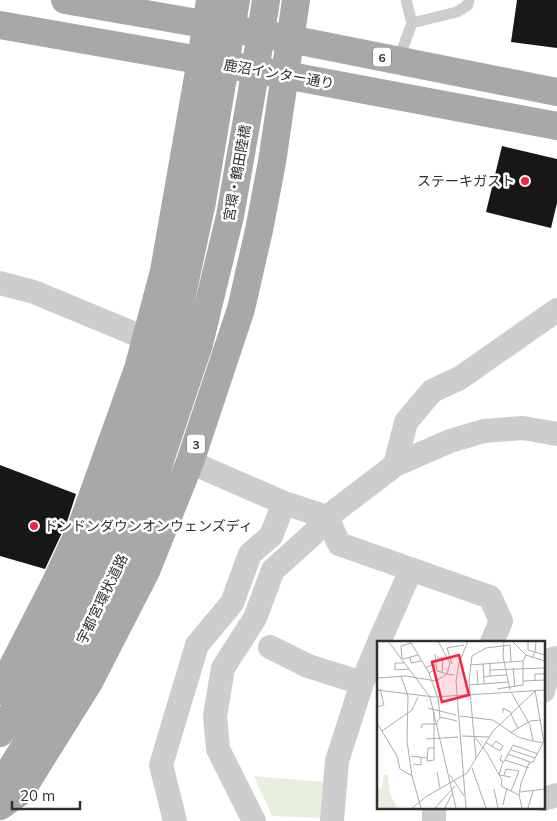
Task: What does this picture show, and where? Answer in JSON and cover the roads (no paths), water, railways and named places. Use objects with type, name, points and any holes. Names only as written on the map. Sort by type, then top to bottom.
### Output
[{"type":"main road","name":"6","points":[[65,0],[208,12],[290,39],[557,92]]},
{"type":"main road","points":[[0,691],[55,584],[81,528],[138,369],[160,338],[202,202],[236,0]]},
{"type":"main road","name":"宮環・鶴田陸橋","points":[[199,344],[230,216],[266,0]]},
{"type":"main road","name":"3","points":[[0,806],[21,791],[88,682],[146,571],[190,462],[241,309],[272,162],[296,0]]},
{"type":"main road","points":[[160,338],[164,271],[202,60],[208,12]]},
{"type":"main road","name":"鹿沼インター通り","points":[[0,25],[285,75],[557,126]]},
{"type":"main road","name":"宇都宮環状道路","points":[[0,733],[43,665],[103,540],[150,410],[160,338]]},
{"type":"main road","name":"宇都宮環状道路","points":[[0,786],[24,748],[67,670],[126,549],[156,472],[199,344]]},
{"type":"street","points":[[0,283],[34,292],[160,338]]},
{"type":"street","points":[[395,465],[406,422],[432,391],[460,378],[557,310]]},
{"type":"street","points":[[254,821],[218,749],[215,716],[223,668],[255,618],[273,570],[313,534],[327,517],[395,465],[450,441],[484,431],[523,428],[557,434]]},
{"type":"street","points":[[190,462],[284,503],[327,517],[338,544],[490,597],[501,621],[492,641]]},
{"type":"street","points":[[175,821],[161,766],[198,645],[232,603],[250,554],[270,536],[284,503]]},
{"type":"street","points":[[380,641],[411,570]]},
{"type":"street","points":[[270,647],[308,666],[362,683]]},
{"type":"street","points":[[332,821],[337,761],[362,683],[377,649]]},
{"type":"street","points":[[544,688],[553,659],[557,658]]},
{"type":"street","points":[[544,799],[557,795]]},
{"type":"street","points":[[434,808],[434,821]]},
{"type":"lane","points":[[398,61],[412,23],[406,0]]},
{"type":"lane","points":[[412,23],[456,12],[468,5],[469,0]]},
{"type":"place","name":"ステーキガスト","points":[[525,181]]},
{"type":"place","name":"ドンドンダウンオンウェンズディ","points":[[34,526]]}]
